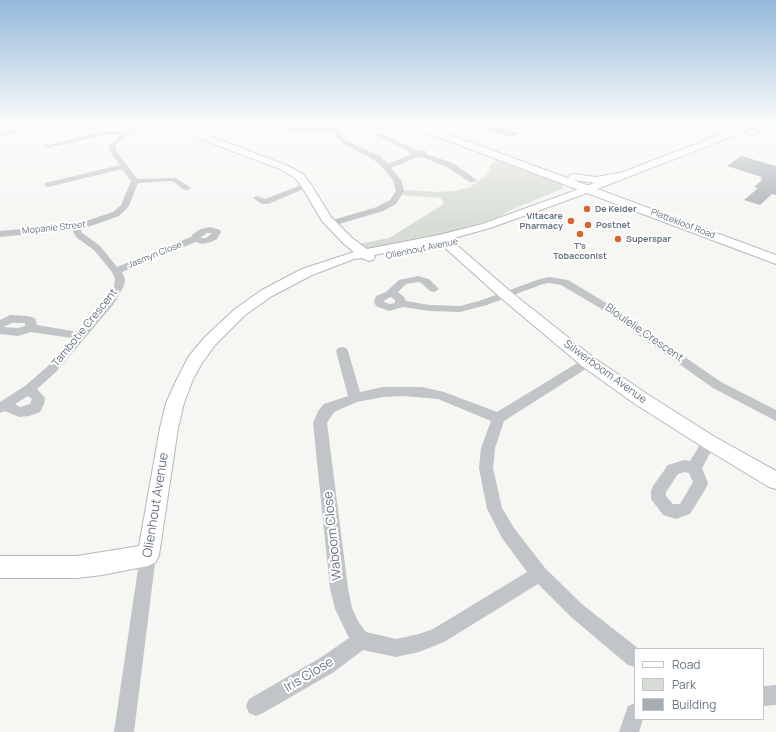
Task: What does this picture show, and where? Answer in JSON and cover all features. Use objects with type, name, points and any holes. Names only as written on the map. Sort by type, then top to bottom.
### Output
[{"type":"main road","name":"Plattekloof Road","points":[[505,157],[776,251]]},
{"type":"main road","name":"Plattekloof Road","points":[[516,157],[562,174],[595,189],[776,260]]},
{"type":"main road","points":[[562,174],[594,180],[620,176]]},
{"type":"street","points":[[118,157],[135,181],[170,179],[176,180],[187,188]]},
{"type":"street","points":[[257,157],[292,171],[304,182],[329,224],[367,256]]},
{"type":"street","points":[[329,224],[380,209],[393,202],[400,191],[400,184],[387,167],[375,157]]},
{"type":"street","points":[[387,167],[410,157]]},
{"type":"street","points":[[426,157],[450,165],[473,180]]},
{"type":"street","points":[[635,170],[640,165],[656,157]]},
{"type":"street","points":[[595,189],[620,176],[670,157]]},
{"type":"street","points":[[595,189],[676,157]]},
{"type":"street","points":[[48,185],[124,166]]},
{"type":"street","name":"Mopanie Street","points":[[4,233],[78,227],[108,218],[122,210],[125,206],[135,181]]},
{"type":"street","points":[[304,182],[265,202],[257,198],[304,182]]},
{"type":"street","name":"Olienhout Avenue","points":[[124,732],[148,555],[169,428],[176,402],[185,379],[195,360],[210,340],[240,312],[249,306],[314,277],[367,256],[399,246],[464,236],[502,228],[595,189]]},
{"type":"street","points":[[78,227],[77,232],[80,236],[97,248],[116,271]]},
{"type":"street","points":[[0,243],[4,233]]},
{"type":"street","points":[[399,246],[433,243],[448,244],[452,238],[464,236],[460,249],[466,260]]},
{"type":"street","name":"Jasmyn Close","points":[[116,271],[195,239]]},
{"type":"street","name":"Olienhout Avenue","points":[[367,256],[414,252],[448,244]]},
{"type":"street","name":"Silwerboom Avenue","points":[[448,244],[506,295],[588,362],[641,399],[709,442],[776,481]]},
{"type":"street","points":[[414,252],[441,250],[452,253],[466,260]]},
{"type":"street","name":"Tambotie Crescent","points":[[2,407],[29,389],[52,369],[81,336],[115,294],[120,280],[116,271]]},
{"type":"street","name":"Bloulelie Crescent","points":[[434,289],[426,281],[418,279],[403,282],[390,294],[399,297],[401,303],[430,308],[460,309],[483,303],[549,280],[564,282],[604,306],[717,385],[776,416]]},
{"type":"street","points":[[0,324],[10,319],[27,320],[31,321],[31,328]]},
{"type":"street","points":[[0,330],[18,332],[31,328],[81,336]]},
{"type":"street","points":[[342,351],[355,398]]},
{"type":"street","points":[[588,362],[498,418],[488,448],[486,468],[489,488],[495,509],[508,533],[539,574],[577,611],[634,657]]},
{"type":"street","name":"Tambotie Crescent","points":[[2,407],[18,412],[29,411],[35,408],[40,401],[39,398],[29,389]]},
{"type":"street","name":"Waboom Close","points":[[361,640],[352,627],[344,609],[339,588],[320,423],[323,415],[329,408],[355,398],[383,392],[422,392],[440,396],[498,418]]},
{"type":"street","points":[[694,468],[709,442]]},
{"type":"street","points":[[0,567],[77,567],[102,564],[148,555]]},
{"type":"street","points":[[361,640],[396,648],[419,643],[438,636],[539,574]]},
{"type":"street","name":"Iris Close","points":[[256,706],[327,665],[361,640]]},
{"type":"street","points":[[764,696],[776,694]]},
{"type":"street","points":[[629,732],[634,716]]},
{"type":"green space","points":[[497,160],[560,183],[564,188],[511,210],[496,218],[438,236],[370,249],[358,244],[389,238],[444,204],[441,198],[402,195],[403,190],[438,192],[468,188],[487,175],[491,164]]},
{"type":"building","points":[[739,157],[745,157],[776,166],[776,195],[772,194],[760,205],[744,200],[758,188],[754,187],[762,180],[760,179],[762,177],[727,166]]},
{"type":"place","name":"De Kelder","points":[[587,209]]},
{"type":"place","name":"Vitacare Pharmacy","points":[[571,221]]},
{"type":"place","name":"Postnet","points":[[588,225]]},
{"type":"place","name":"T's Tobacconist","points":[[580,234]]},
{"type":"place","name":"Superspar","points":[[618,239]]}]
